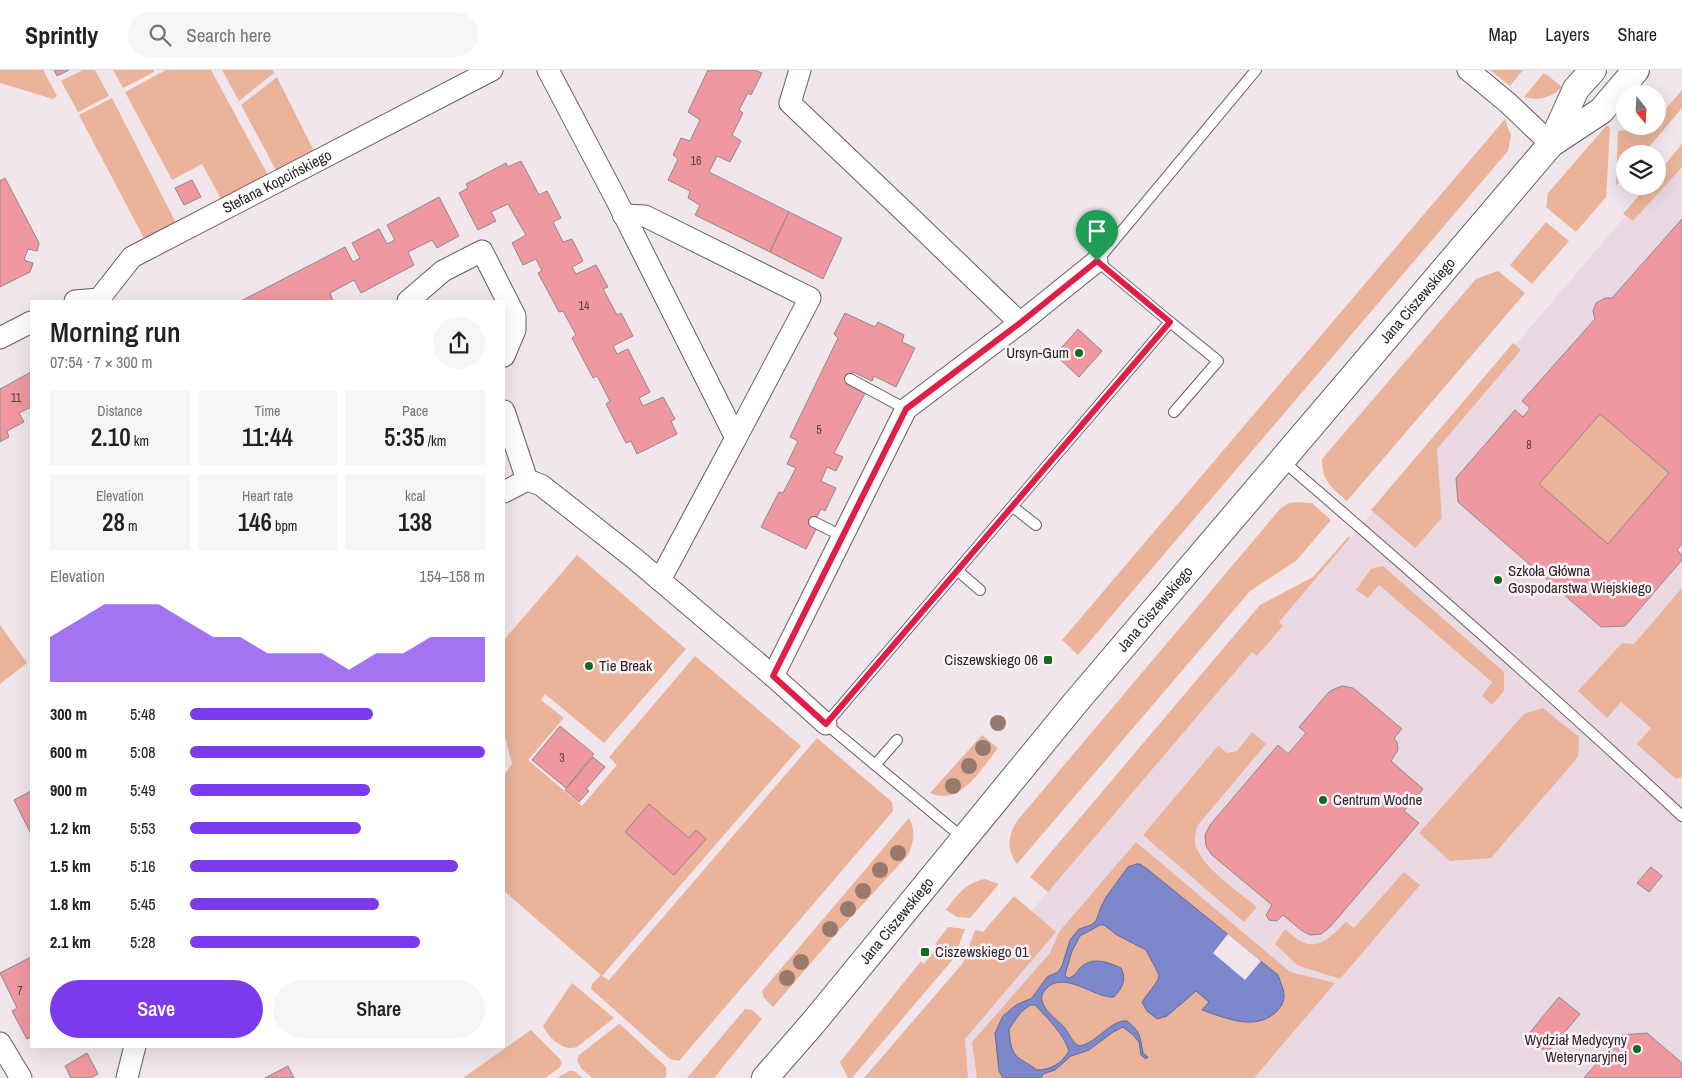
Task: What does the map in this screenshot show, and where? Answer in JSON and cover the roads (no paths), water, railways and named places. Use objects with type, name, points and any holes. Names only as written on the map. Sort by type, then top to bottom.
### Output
[{"type":"street","name":"Stefana Kopcińskiego","points":[[102,300],[132,257],[492,70]]},
{"type":"street","points":[[548,70],[736,438]]},
{"type":"street","points":[[800,70],[790,103],[1020,323]]},
{"type":"street","points":[[1468,70],[1508,103],[1551,144]]},
{"type":"street","name":"Jana Ciszewskiego","points":[[1551,144],[1576,89],[1592,70]]},
{"type":"street","name":"Jana Ciszewskiego","points":[[767,1077],[1076,702],[1551,144],[1601,110],[1636,70]]},
{"type":"street","points":[[623,214],[645,216],[810,298],[660,580]]},
{"type":"street","points":[[409,300],[443,271],[482,251],[515,316],[516,330],[505,354]]},
{"type":"street","points":[[773,676],[906,409],[1020,323],[1097,261]]},
{"type":"street","points":[[0,338],[30,323]]},
{"type":"street","points":[[505,414],[527,480]]},
{"type":"street","points":[[505,491],[527,480],[541,485],[660,580],[773,676],[826,724]]},
{"type":"street","points":[[0,1044],[21,1078]]},
{"type":"street","points":[[127,1078],[134,1048]]},
{"type":"lane","points":[[1174,412],[1218,361],[1097,261],[1256,70]]},
{"type":"lane","points":[[963,838],[826,724],[1170,322]]},
{"type":"lane","points":[[850,380],[906,409]]},
{"type":"lane","points":[[1282,460],[1588,729],[1682,816]]},
{"type":"lane","points":[[1013,507],[1036,525]]},
{"type":"lane","points":[[814,522],[842,536]]},
{"type":"lane","points":[[958,571],[980,590]]},
{"type":"lane","points":[[875,765],[897,740]]},
{"type":"water","points":[[1140,864],[1146,868],[1278,975],[1284,995],[1282,1004],[1275,1013],[1267,1018],[1249,1022],[1239,1021],[1202,1010],[1209,1002],[1196,991],[1167,1016],[1157,1019],[1147,1011],[1142,1002],[1158,980],[1159,975],[1146,950],[1117,935],[1104,925],[1100,925],[1080,936],[1072,951],[1065,975],[1068,978],[1072,977],[1080,968],[1090,962],[1100,961],[1111,964],[1121,968],[1124,976],[1123,984],[1117,994],[1114,997],[1106,996],[1070,983],[1061,982],[1052,984],[1045,990],[1042,995],[1042,1001],[1047,1011],[1064,1027],[1072,1040],[1079,1046],[1091,1041],[1115,1024],[1127,1021],[1137,1032],[1143,1053],[1148,1057],[1146,1059],[1141,1055],[1139,1042],[1123,1027],[1089,1050],[1071,1056],[1055,1070],[1043,1074],[1041,1078],[1003,1078],[999,1071],[995,1033],[1003,1016],[1016,1005],[1032,998],[1047,977],[1058,972],[1062,966],[1070,940],[1079,929],[1096,921],[1106,897],[1128,867]],"holes":[[[1030,1005],[1035,1005],[1059,1032],[1069,1051],[1056,1065],[1042,1070],[1037,1070],[1014,1053],[1011,1046],[1009,1029],[1021,1012]]]},
{"type":"place","name":"Ursyn-Gum","points":[[1079,353]]},
{"type":"place","name":"Szkoła Główna Gospodarstwa Wiejskiego","points":[[1498,580]]},
{"type":"place","name":"Ciszewskiego 06","points":[[1048,660]]},
{"type":"place","name":"Tie Break","points":[[589,666]]},
{"type":"place","name":"Centrum Wodne","points":[[1323,800]]},
{"type":"place","name":"Ciszewskiego 01","points":[[925,952]]},
{"type":"place","name":"Wydział Medycyny Weterynaryjnej","points":[[1637,1049]]}]
